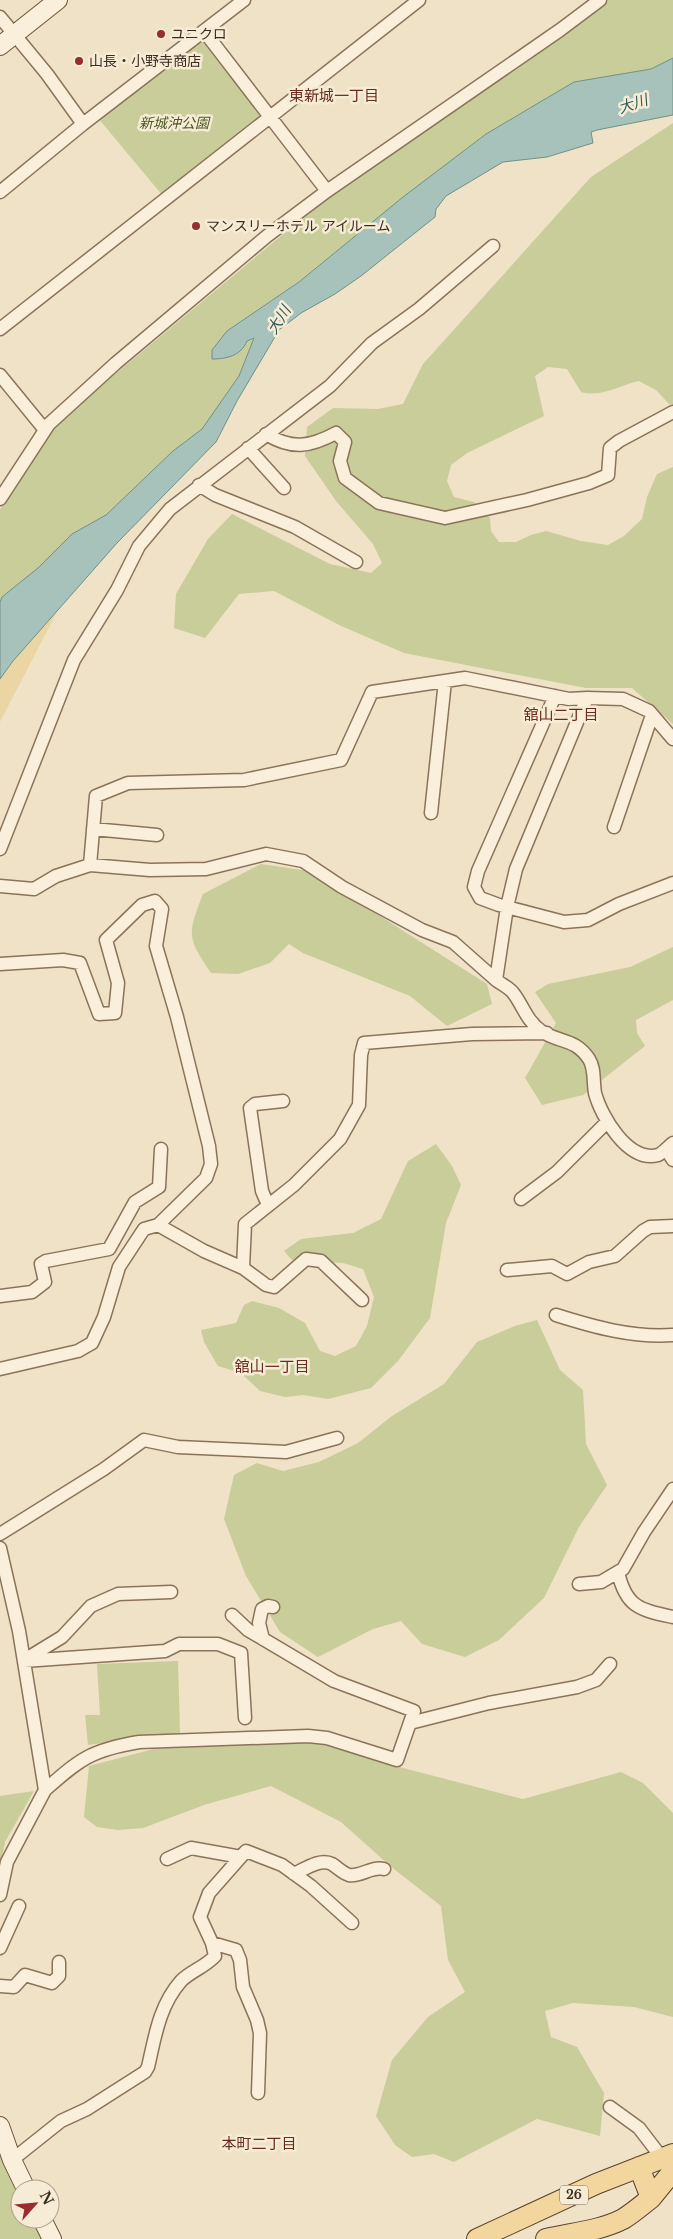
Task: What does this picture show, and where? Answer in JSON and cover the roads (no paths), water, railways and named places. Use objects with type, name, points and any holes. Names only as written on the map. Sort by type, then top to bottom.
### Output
[{"type":"main road","name":"26","points":[[477,2239],[639,2167],[669,2161]]},
{"type":"main road","points":[[546,2239],[622,2219],[651,2198],[669,2161]]},
{"type":"main road","points":[[639,2167],[651,2198]]},
{"type":"street","points":[[0,46],[58,0]]},
{"type":"street","points":[[0,192],[83,124],[244,0]]},
{"type":"street","points":[[0,329],[419,0]]},
{"type":"street","points":[[0,499],[4,483],[49,424],[116,363],[267,236],[327,191],[560,30],[600,0]]},
{"type":"street","points":[[0,16],[47,74],[83,124]]},
{"type":"street","points":[[204,31],[327,191]]},
{"type":"street","points":[[0,849],[74,660],[116,590],[139,546],[170,509],[330,386],[372,343],[419,309],[493,246]]},
{"type":"street","points":[[0,375],[45,430]]},
{"type":"street","points":[[266,434],[282,444],[316,444],[336,433],[345,442],[340,461],[345,478],[379,503],[445,518],[527,500],[589,483],[608,475],[610,448],[619,441],[673,412]]},
{"type":"street","points":[[248,448],[284,488]]},
{"type":"street","points":[[199,485],[215,495],[295,527],[356,562]]},
{"type":"street","points":[[90,865],[96,796],[128,783],[244,780],[341,760],[372,692],[465,678],[569,700],[587,698],[624,699],[649,711],[673,739]]},
{"type":"street","points":[[431,813],[445,681]]},
{"type":"street","points":[[555,696],[478,871],[474,888],[480,898],[564,922],[588,920],[619,904],[673,884]]},
{"type":"street","points":[[496,980],[507,907],[516,869],[587,698]]},
{"type":"street","points":[[614,827],[652,715]]},
{"type":"street","points":[[93,829],[157,835]]},
{"type":"street","points":[[0,886],[34,889],[56,876],[90,865],[150,870],[206,869],[266,854],[303,861],[342,887],[422,930],[453,942],[496,980],[514,992],[524,1013],[541,1031],[580,1047],[591,1061],[595,1093],[607,1122],[624,1143],[642,1154],[658,1155],[669,1146],[673,1160]]},
{"type":"street","points":[[0,964],[63,960],[80,964],[99,1014],[115,1013],[118,984],[106,940],[142,905],[155,901],[162,909],[156,946],[180,1026],[209,1146],[211,1164],[206,1178],[158,1225],[144,1230],[119,1267],[104,1317],[92,1343],[78,1351],[0,1369]]},
{"type":"street","points":[[243,1268],[245,1224],[294,1184],[340,1139],[359,1105],[361,1055],[364,1043],[472,1034],[547,1033]]},
{"type":"street","points":[[268,1206],[262,1191],[250,1108],[255,1104],[283,1101]]},
{"type":"street","points":[[521,1199],[557,1172],[607,1122]]},
{"type":"street","points":[[0,1296],[32,1292],[44,1282],[41,1264],[108,1249],[135,1202],[159,1187],[161,1149]]},
{"type":"street","points":[[158,1225],[204,1251],[243,1268],[266,1285],[274,1287],[306,1260],[321,1261],[362,1300]]},
{"type":"street","points":[[507,1270],[552,1266],[567,1274],[589,1262],[615,1256],[643,1231],[650,1228],[673,1226]]},
{"type":"street","points":[[556,1315],[588,1325],[625,1333],[655,1336],[673,1335]]},
{"type":"street","points":[[0,1534],[104,1469],[144,1440],[178,1446],[286,1452],[337,1438]]},
{"type":"street","points":[[579,1584],[601,1582],[623,1569],[644,1532],[673,1489]]},
{"type":"street","points":[[0,1548],[24,1661],[45,1790]]},
{"type":"street","points":[[618,1572],[621,1587],[626,1597],[634,1604],[644,1610],[673,1617]]},
{"type":"street","points":[[24,1661],[62,1637],[91,1606],[118,1594],[171,1592]]},
{"type":"street","points":[[263,1639],[259,1616],[262,1609],[268,1606],[273,1607]]},
{"type":"street","points":[[0,1895],[7,1862],[45,1790],[74,1764],[92,1753],[114,1746],[139,1742],[308,1736],[327,1738],[396,1760],[414,1710],[334,1681],[248,1630],[232,1615]]},
{"type":"street","points":[[24,1661],[165,1651],[179,1644],[218,1644],[241,1653],[245,1718]]},
{"type":"street","points":[[410,1723],[489,1703],[577,1687],[596,1680],[610,1664]]},
{"type":"street","points":[[168,1859],[191,1848],[240,1857]]},
{"type":"street","points":[[12,2160],[61,2121],[87,2109],[145,2072],[148,2067],[158,2020],[182,1980],[208,1964],[215,1956],[212,1943],[200,1917],[209,1893],[246,1851],[282,1865],[352,1923]]},
{"type":"street","points":[[294,1874],[320,1862],[330,1863],[348,1875],[359,1874],[374,1868],[384,1869]]},
{"type":"street","points":[[0,1948],[19,1906]]},
{"type":"street","points":[[212,1943],[236,1950],[240,1960],[243,1987],[257,2020],[260,2033],[258,2093]]},
{"type":"street","points":[[0,1986],[14,1987],[25,1975],[52,1983],[59,1976],[59,1962]]},
{"type":"street","points":[[610,2107],[639,2128],[669,2161]]},
{"type":"street","points":[[0,2126],[21,2179]]},
{"type":"water","name":"大川","points":[[673,58],[673,115],[591,132],[593,143],[547,157],[503,162],[446,196],[436,209],[435,217],[361,276],[335,294],[301,313],[279,330],[237,401],[216,442],[117,543],[13,661],[0,679],[0,602],[2,597],[38,568],[72,534],[106,515],[173,451],[202,429],[239,376],[254,338],[247,341],[241,350],[232,356],[212,359],[212,350],[227,331],[299,282],[403,197],[486,134],[574,82],[651,69]]},
{"type":"place","name":"ユニクロ","points":[[161,34]]},
{"type":"place","name":"山長・小野寺商店","points":[[79,61]]},
{"type":"place","name":"マンスリーホテル アイルーム","points":[[196,226]]},
{"type":"district","name":"東新城一丁目","points":[[334,96]]},
{"type":"district","name":"舘山二丁目","points":[[561,715]]},
{"type":"district","name":"舘山一丁目","points":[[272,1367]]},
{"type":"district","name":"本町二丁目","points":[[259,2144]]},
{"type":"park label","name":"新城沖公園","points":[[174,123]]}]
